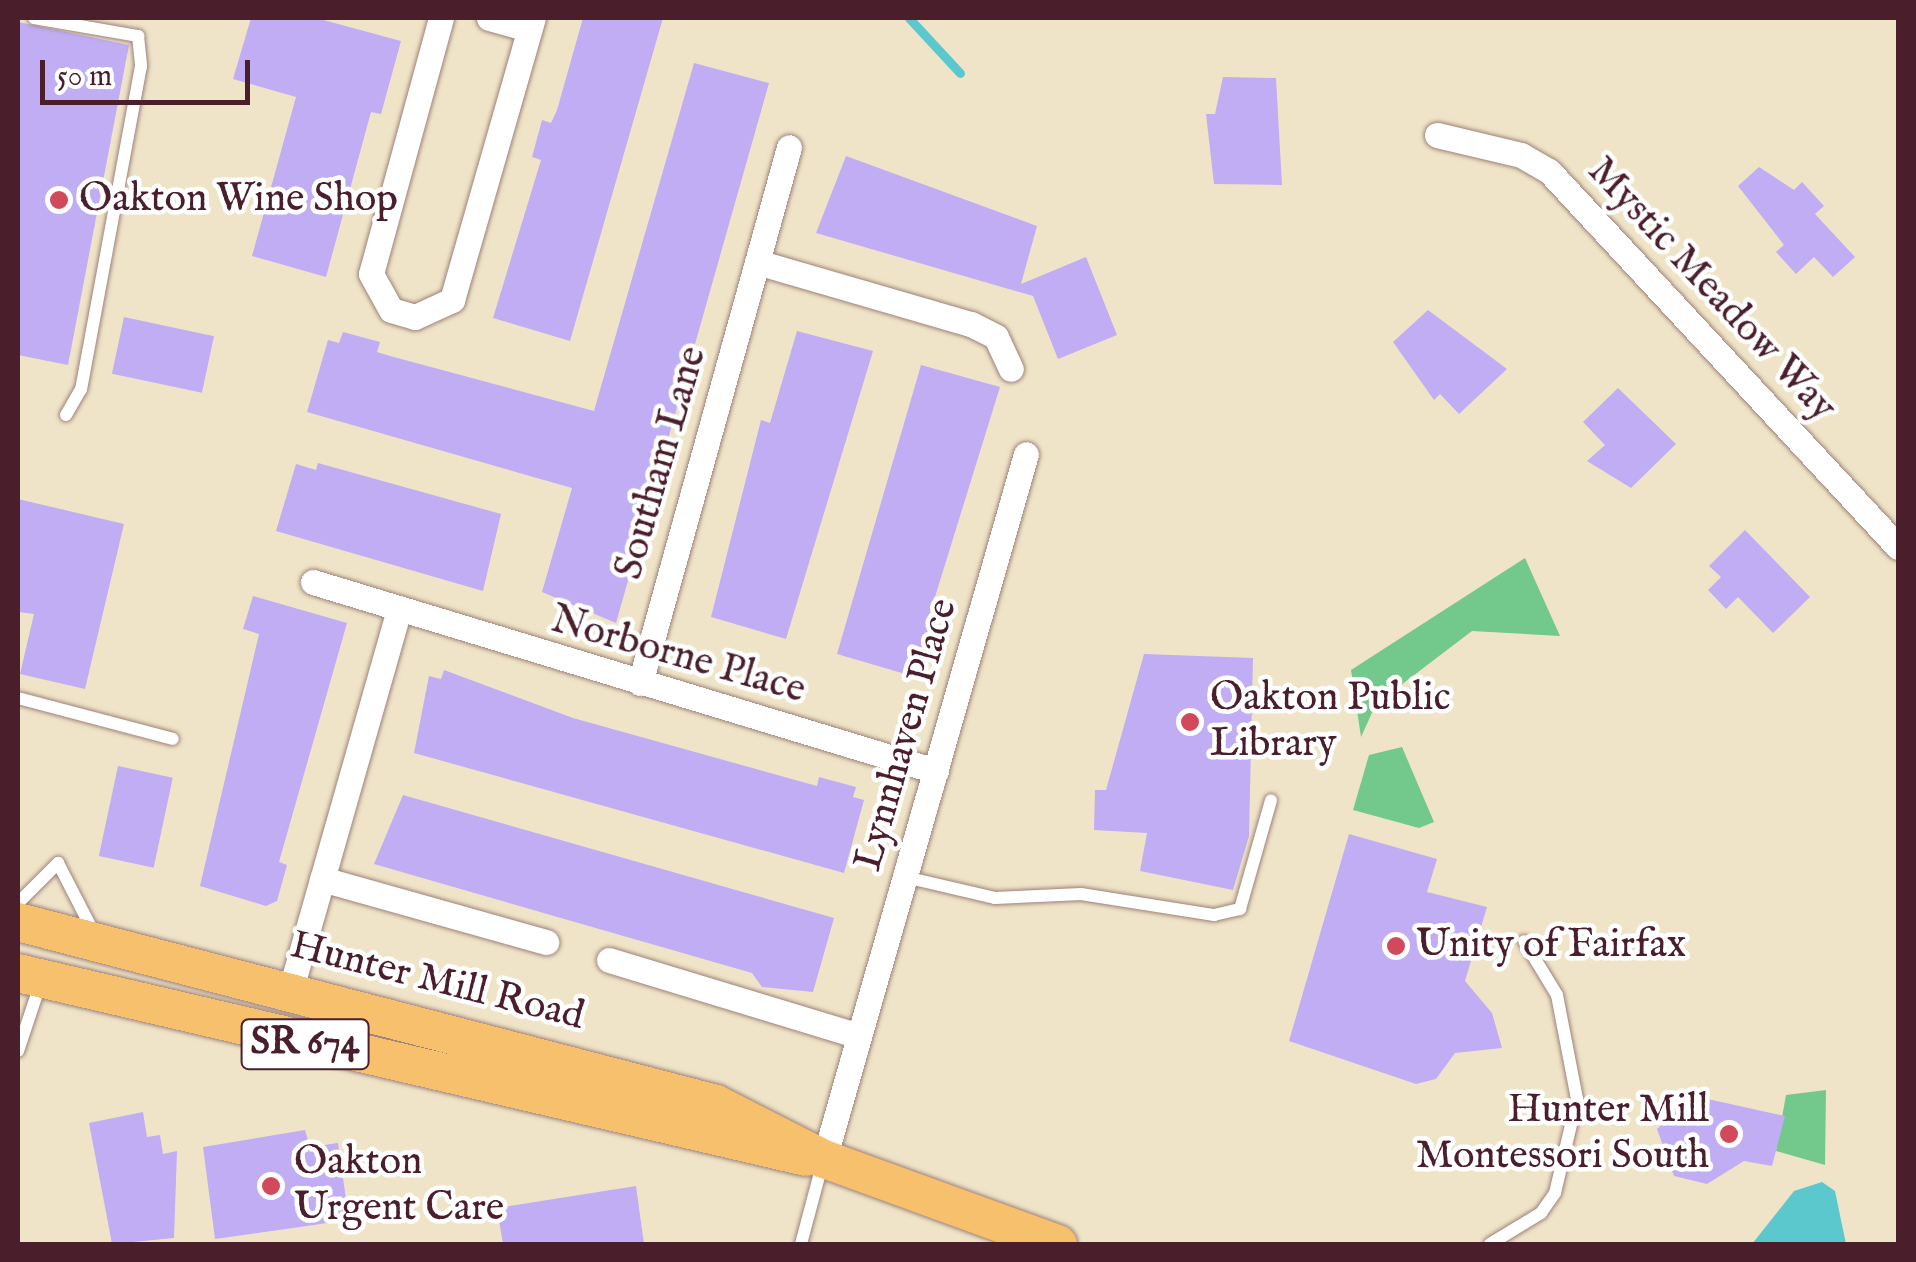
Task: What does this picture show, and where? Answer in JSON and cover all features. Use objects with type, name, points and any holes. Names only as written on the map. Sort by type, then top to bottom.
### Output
[{"type":"main road","name":"Hunter Mill Road","points":[[18,922],[716,1104],[824,1159],[1037,1241]]},
{"type":"main road","name":"Hunter Mill Road","points":[[30,976],[398,1067],[824,1159]]},
{"type":"street","points":[[441,18],[371,274],[392,310],[414,317],[452,300],[531,23],[489,18]]},
{"type":"street","name":"Mystic Meadow Way","points":[[1437,136],[1522,154],[1556,178],[1898,546]]},
{"type":"street","name":"Southam Lane","points":[[640,684],[789,147]]},
{"type":"street","points":[[757,262],[971,324],[996,337],[1011,368]]},
{"type":"street","name":"Lynnhaven Place","points":[[824,1159],[1026,454]]},
{"type":"street","name":"Norborne Place","points":[[313,582],[398,612],[936,770]]},
{"type":"street","points":[[290,992],[398,612]]},
{"type":"street","points":[[322,879],[546,942]]},
{"type":"street","points":[[609,960],[859,1036]]},
{"type":"lane","points":[[34,18],[138,36],[142,66],[82,389],[66,414]]},
{"type":"lane","points":[[18,698],[173,739]]},
{"type":"lane","points":[[905,877],[994,898],[1081,894],[1214,915],[1240,909],[1271,800]]},
{"type":"lane","points":[[18,903],[58,862],[104,944]]},
{"type":"lane","points":[[1490,1244],[1555,1193],[1578,1100],[1557,995],[1524,941]]},
{"type":"lane","points":[[18,1052],[30,976]]},
{"type":"lane","points":[[398,1067],[407,1022]]},
{"type":"lane","points":[[801,1244],[824,1159]]},
{"type":"green space","points":[[1525,558],[1560,636],[1472,631],[1376,704],[1361,737],[1351,670]]},
{"type":"green space","points":[[1402,747],[1434,822],[1419,828],[1353,810],[1369,755]]},
{"type":"green space","points":[[1826,1090],[1825,1165],[1776,1151],[1786,1095]]},
{"type":"water","points":[[1822,1182],[1835,1191],[1846,1244],[1752,1244],[1794,1191]]},
{"type":"building","points":[[251,18],[316,18],[401,41],[381,114],[371,112],[326,277],[252,256],[296,97],[233,79]]},
{"type":"building","points":[[583,18],[663,18],[570,341],[493,318],[541,160],[532,157],[542,120],[551,123],[557,110]]},
{"type":"building","name":"Oakton Wine Shop","points":[[18,22],[129,45],[68,365],[18,355]]},
{"type":"building","points":[[694,63],[769,83],[616,623],[542,592],[572,488],[307,412],[328,340],[339,343],[343,332],[380,342],[377,352],[594,411]]},
{"type":"building","points":[[1223,77],[1276,78],[1282,185],[1214,184],[1206,114],[1215,114]]},
{"type":"building","points":[[846,156],[1037,226],[1021,284],[1086,257],[1117,335],[1058,359],[1033,296],[816,233]]},
{"type":"building","points":[[1759,167],[1794,190],[1802,182],[1824,206],[1815,214],[1855,257],[1833,277],[1814,257],[1796,274],[1776,252],[1784,245],[1738,186]]},
{"type":"building","points":[[1428,310],[1507,369],[1459,414],[1440,394],[1434,400],[1393,342]]},
{"type":"building","points":[[124,317],[214,336],[202,393],[112,374]]},
{"type":"building","points":[[797,331],[873,351],[786,639],[711,617],[761,420],[770,423]]},
{"type":"building","points":[[921,365],[1000,387],[926,626],[935,629],[924,666],[916,664],[912,676],[837,654]]},
{"type":"building","points":[[1618,388],[1676,444],[1631,488],[1587,461],[1605,445],[1583,422]]},
{"type":"building","points":[[318,463],[501,514],[483,591],[276,531],[296,464],[316,470]]},
{"type":"building","points":[[18,499],[124,524],[85,689],[20,674],[34,614],[18,612]]},
{"type":"building","points":[[1745,530],[1810,597],[1773,633],[1738,597],[1726,609],[1708,590],[1721,577],[1709,566]]},
{"type":"building","points":[[253,596],[347,623],[279,862],[287,865],[277,901],[266,906],[200,886],[259,634],[243,629]]},
{"type":"building","name":"Oakton Public Library","points":[[1144,654],[1253,658],[1249,836],[1233,890],[1140,871],[1147,833],[1094,830],[1095,790],[1106,790]]},
{"type":"building","points":[[444,670],[573,718],[817,786],[819,777],[856,787],[853,797],[864,800],[844,873],[414,753],[429,676],[441,679]]},
{"type":"building","points":[[118,766],[173,778],[154,868],[99,856]]},
{"type":"building","points":[[403,795],[834,918],[813,992],[762,987],[752,973],[374,864]]},
{"type":"building","name":"Unity of Fairfax","points":[[1349,834],[1437,859],[1427,892],[1487,907],[1465,981],[1492,1013],[1502,1048],[1455,1053],[1436,1079],[1416,1084],[1289,1041]]},
{"type":"building","points":[[1694,1096],[1785,1116],[1772,1166],[1744,1161],[1707,1184],[1674,1176],[1657,1129]]},
{"type":"building","points":[[143,1112],[147,1137],[160,1135],[163,1154],[177,1151],[174,1238],[112,1244],[89,1123]]},
{"type":"building","points":[[305,1130],[310,1147],[338,1143],[349,1220],[215,1239],[203,1147]]},
{"type":"building","points":[[636,1186],[644,1244],[503,1244],[497,1208]]},
{"type":"waterway","points":[[909,18],[960,73]]},
{"type":"place","name":"Oakton Wine Shop","points":[[59,200]]},
{"type":"place","name":"Oakton Public Library","points":[[1190,722]]},
{"type":"place","name":"Unity of Fairfax","points":[[1396,946]]},
{"type":"place","name":"Hunter Mill Montessori South","points":[[1729,1134]]},
{"type":"place","name":"Oakton Urgent Care","points":[[271,1186]]}]
